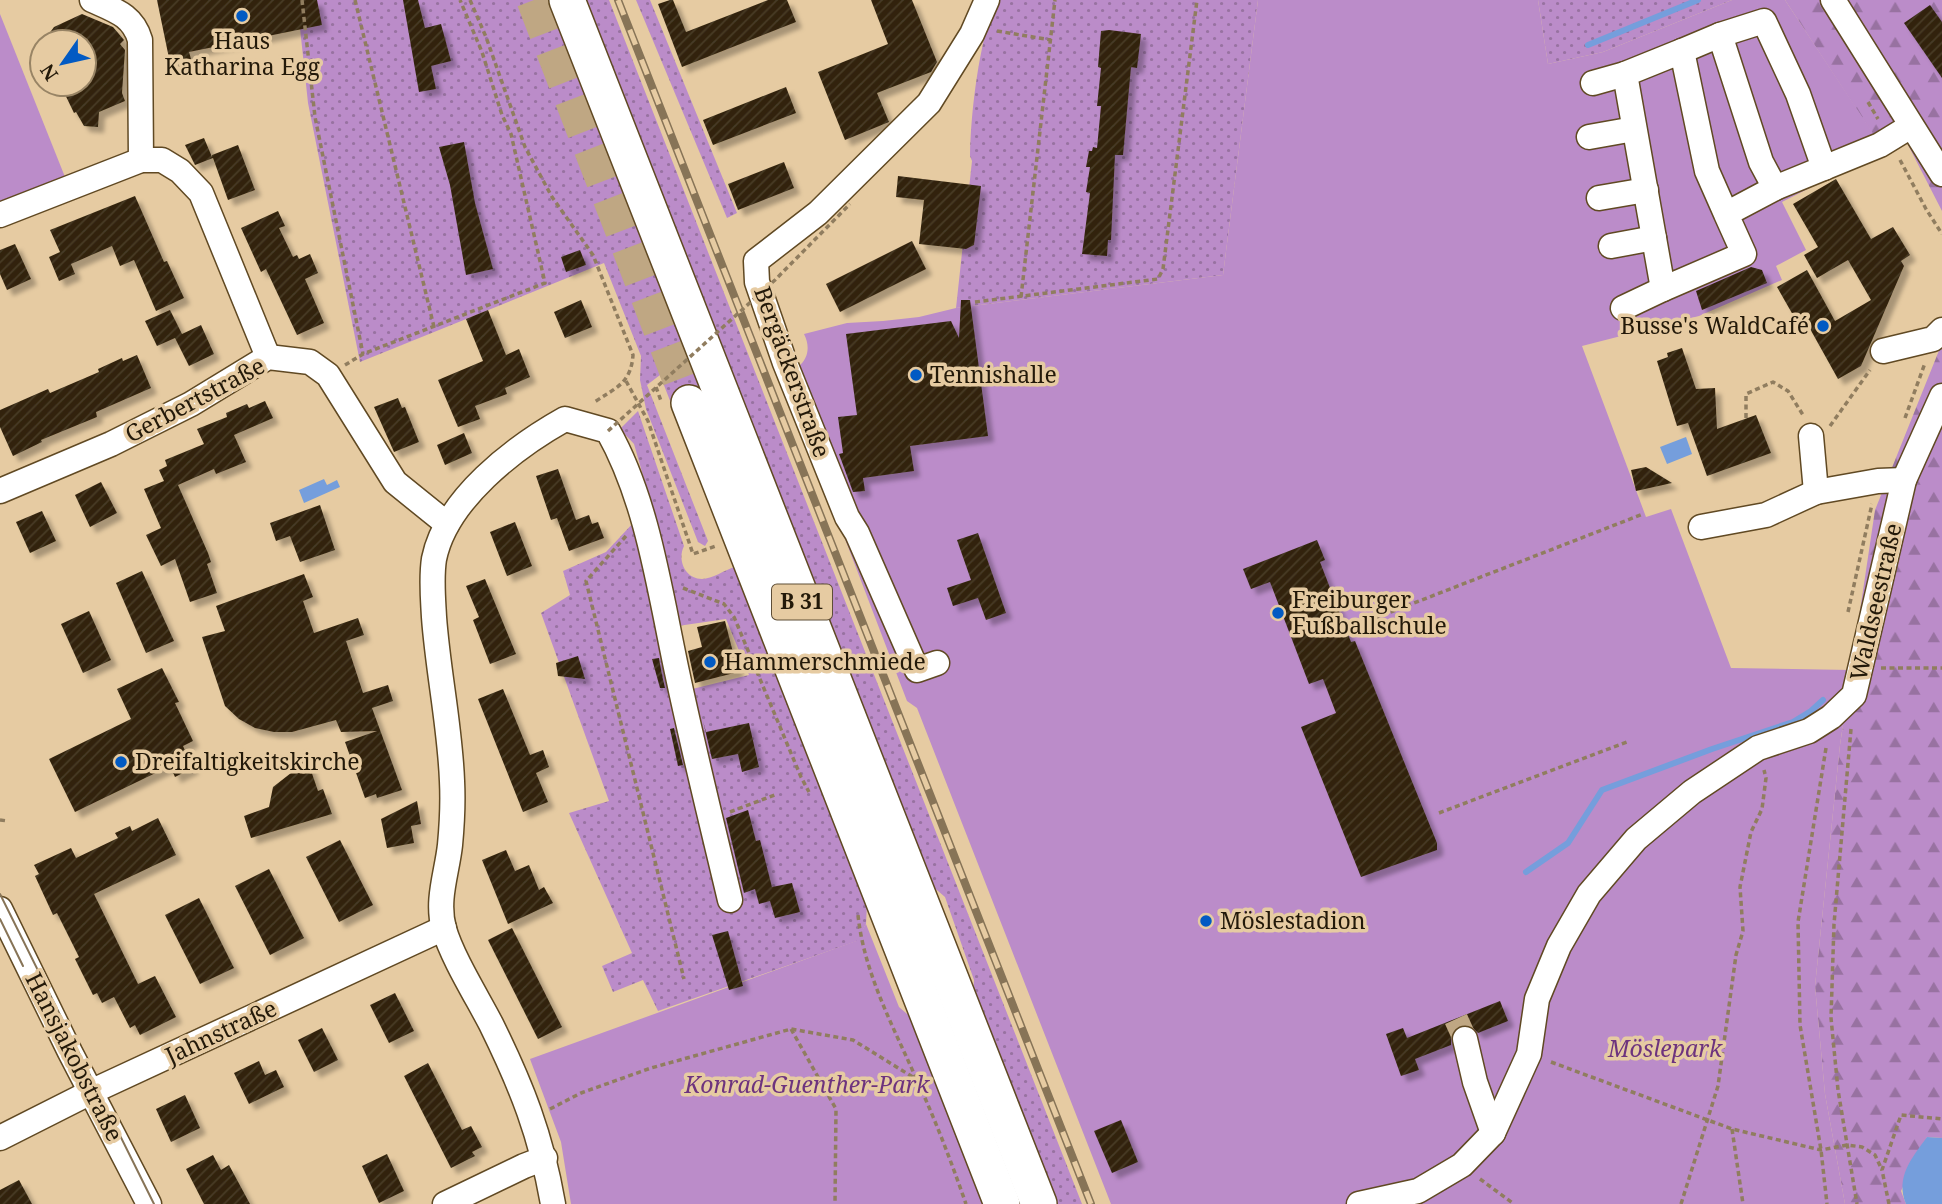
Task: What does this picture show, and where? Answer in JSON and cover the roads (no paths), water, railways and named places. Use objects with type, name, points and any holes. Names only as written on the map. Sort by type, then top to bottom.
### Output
[{"type":"highway","name":"B 31","points":[[567,0],[1039,1204]]},
{"type":"highway","name":"B 31","points":[[677,407],[1002,1204]]},
{"type":"street","points":[[92,0],[125,15],[136,27],[140,40],[141,160]]},
{"type":"street","name":"Bergäckerstraße","points":[[937,663],[917,670],[857,533],[847,517],[785,363],[757,282],[756,261],[831,201],[929,103],[950,73],[987,0]]},
{"type":"street","points":[[1833,0],[1942,174]]},
{"type":"street","points":[[1593,83],[1625,74],[1764,20],[1798,94],[1824,168]]},
{"type":"street","points":[[1720,36],[1761,162],[1775,188]]},
{"type":"street","points":[[1623,307],[1744,254],[1707,171],[1682,51]]},
{"type":"street","points":[[1625,74],[1664,289]]},
{"type":"street","points":[[1727,214],[1775,188],[1889,139],[1911,126]]},
{"type":"street","points":[[1589,136],[1634,129]]},
{"type":"street","points":[[0,215],[141,160],[162,160],[180,171],[201,193],[268,357]]},
{"type":"street","points":[[1599,198],[1646,190]]},
{"type":"street","points":[[1611,246],[1654,238]]},
{"type":"street","points":[[1883,351],[1933,339],[1942,330]]},
{"type":"street","name":"Gerbertstraße","points":[[0,491],[123,439],[191,404],[268,357],[310,362],[328,374],[395,482],[447,524]]},
{"type":"street","name":"Waldseestraße","points":[[1359,1204],[1418,1191],[1462,1165],[1493,1133],[1529,1054],[1536,999],[1559,946],[1589,894],[1645,831],[1692,792],[1758,748],[1809,731],[1831,717],[1854,695],[1904,480],[1942,396]]},
{"type":"street","points":[[553,1204],[545,1158],[533,1118],[513,1068],[444,928],[441,896],[450,845],[452,781],[436,646],[432,581],[435,557],[447,524],[476,487],[535,436],[565,419],[608,431],[623,457],[658,584],[730,900]]},
{"type":"street","points":[[1811,436],[1816,492]]},
{"type":"street","points":[[1701,527],[1766,515],[1816,492],[1878,481],[1904,480]]},
{"type":"street","name":"Hansjakobstraße","points":[[0,909],[149,1204]]},
{"type":"street","name":"Jahnstraße","points":[[0,1138],[92,1092],[444,928]]},
{"type":"street","points":[[1465,1039],[1475,1082],[1493,1133]]},
{"type":"street","points":[[445,1204],[545,1158]]},
{"type":"water","points":[[1686,437],[1692,454],[1667,464],[1660,447]]},
{"type":"water","points":[[324,479],[327,485],[337,480],[340,487],[304,503],[299,490]]},
{"type":"water","points":[[1927,1137],[1942,1138],[1942,1204],[1906,1204],[1903,1194],[1904,1176]]},
{"type":"waterway","points":[[1588,45],[1698,0]]},
{"type":"waterway","points":[[1526,872],[1568,843],[1602,790],[1793,722],[1823,700]]},
{"type":"tunnel","points":[[534,0],[689,403]]},
{"type":"tunnel","points":[[1456,1019],[1465,1039]]},
{"type":"tram line","points":[[0,894],[154,1204]]},
{"type":"tram line","points":[[0,919],[23,966]]},
{"type":"railway","points":[[618,0],[1091,1204]]},
{"type":"place","name":"Haus Katharina Egg","points":[[242,16]]},
{"type":"place","name":"Busse's WaldCafé","points":[[1823,326]]},
{"type":"place","name":"Tennishalle","points":[[916,375]]},
{"type":"place","name":"Freiburger Fußballschule","points":[[1278,613]]},
{"type":"place","name":"Hammerschmiede","points":[[710,662]]},
{"type":"place","name":"Dreifaltigkeitskirche","points":[[121,762]]},
{"type":"place","name":"Möslestadion","points":[[1206,921]]},
{"type":"park label","name":"Möslepark","points":[[1665,1049]]},
{"type":"park label","name":"Konrad-Guenther-Park","points":[[807,1085]]}]
